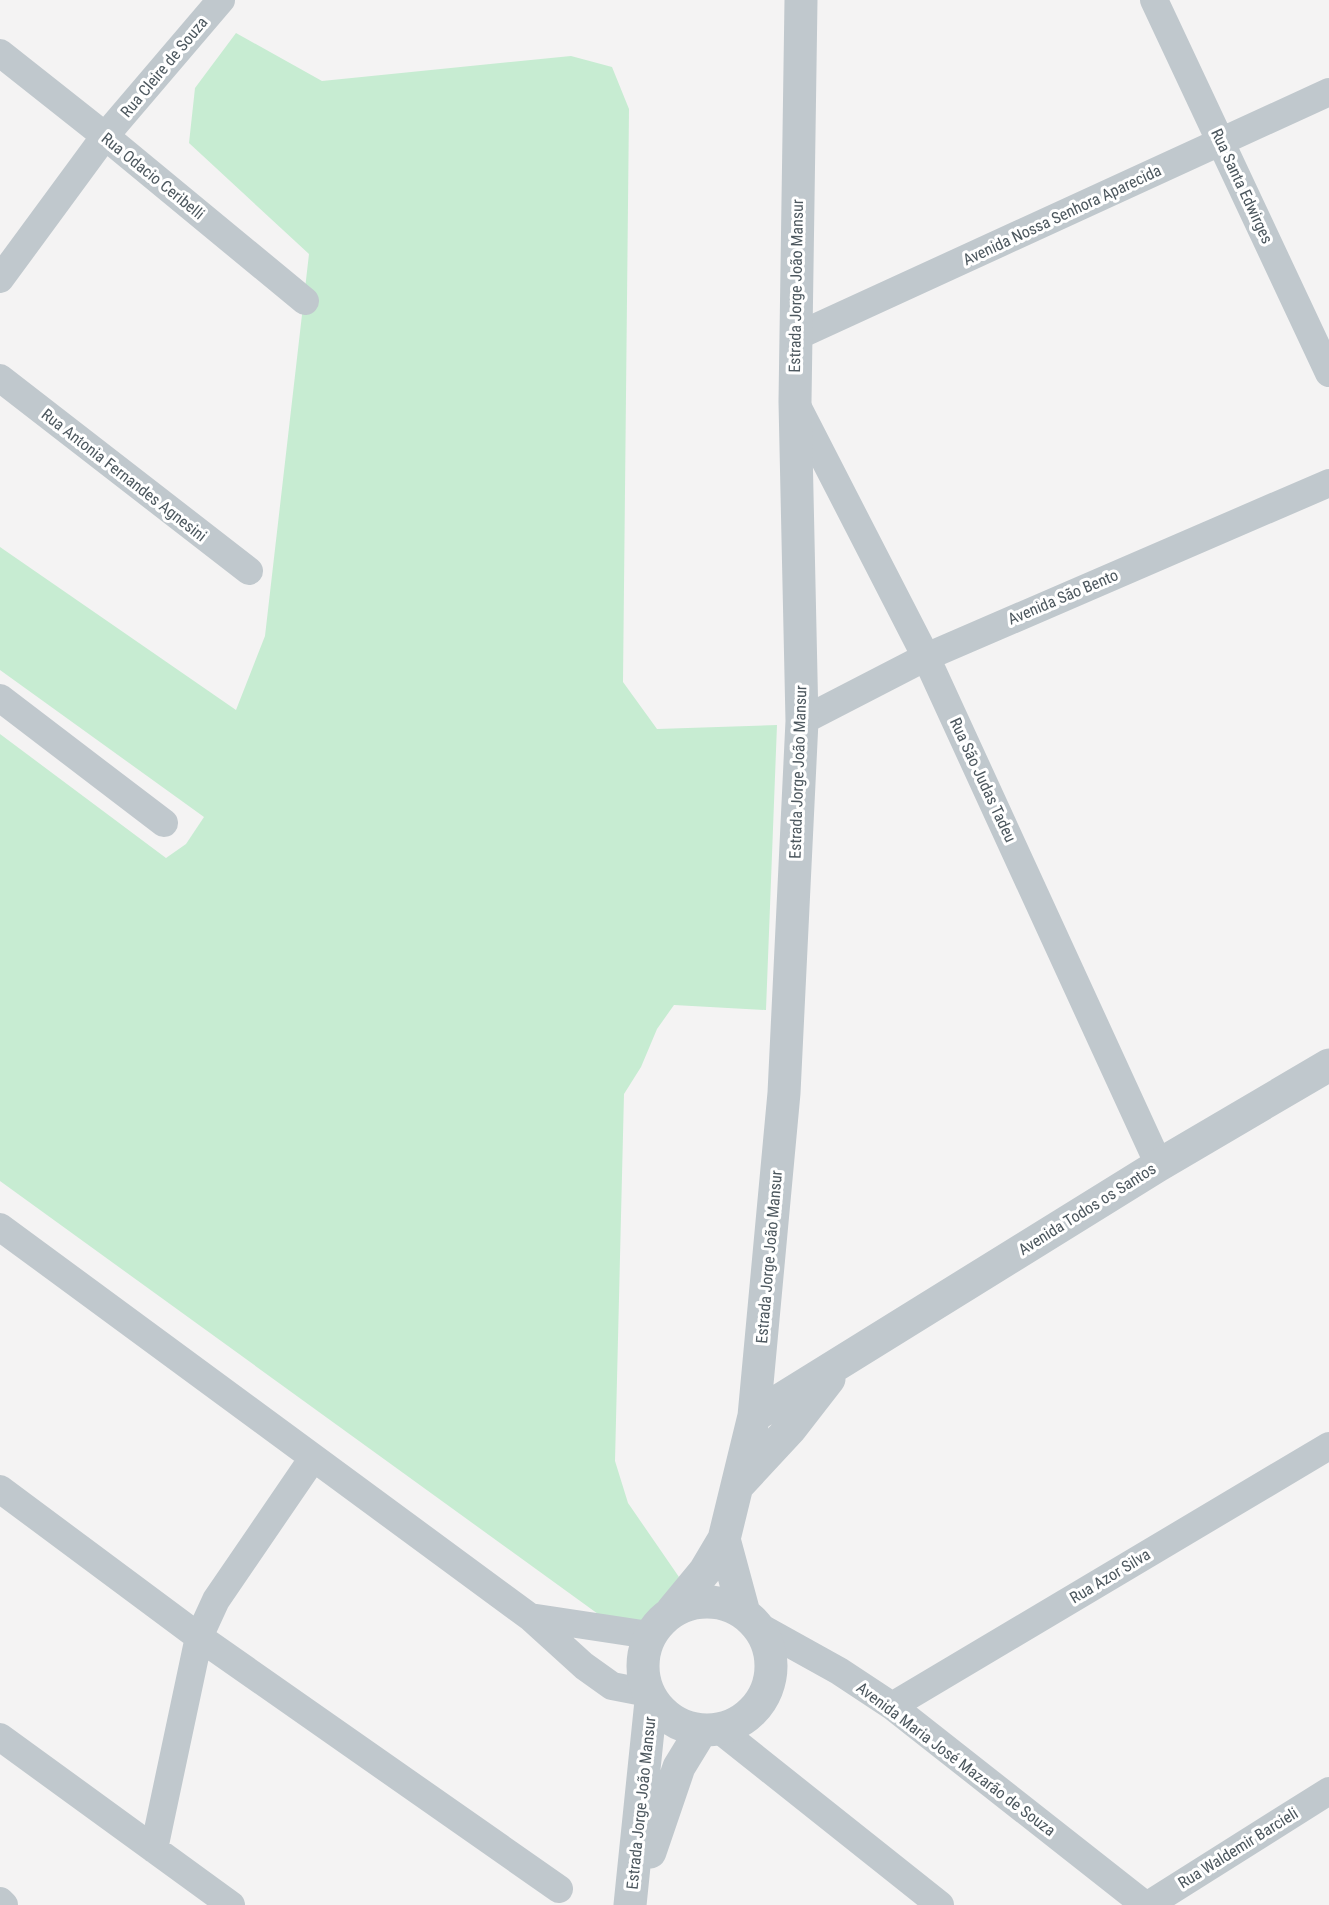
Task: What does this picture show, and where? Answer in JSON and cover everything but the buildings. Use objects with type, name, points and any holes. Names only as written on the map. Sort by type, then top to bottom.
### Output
[{"type":"street","name":"Rua Cleire de Souza","points":[[0,279],[105,136],[221,0]]},
{"type":"street","name":"Estrada Jorge João Mansur","points":[[672,1611],[705,1571],[724,1539],[754,1416],[784,1093],[802,721],[795,402],[801,0]]},
{"type":"street","name":"Rua Santa Edwirges","points":[[1154,0],[1329,373]]},
{"type":"street","name":"Rua Odacio Ceribelli","points":[[0,54],[105,136],[305,300]]},
{"type":"street","name":"Avenida Nossa Senhora Aparecida","points":[[795,337],[1329,92]]},
{"type":"street","name":"Rua Antonia Fernandes Agnesini","points":[[0,378],[249,571]]},
{"type":"street","name":"Rua São Judas Tadeu","points":[[795,402],[926,657],[1159,1165]]},
{"type":"street","name":"Avenida São Bento","points":[[802,721],[926,657],[1329,483]]},
{"type":"street","points":[[0,698],[164,823]]},
{"type":"street","name":"Avenida Todos os Santos","points":[[754,1416],[1159,1165],[1329,1065]]},
{"type":"street","points":[[0,1227],[530,1617],[584,1666],[612,1686],[650,1697]]},
{"type":"street","name":"Avenida Todos os Santos","points":[[736,1487],[791,1428],[848,1358]]},
{"type":"street","name":"Rua Azor Silva","points":[[892,1706],[1329,1446]]},
{"type":"street","points":[[154,1849],[200,1637],[216,1600],[313,1458]]},
{"type":"street","points":[[0,1489],[200,1637],[558,1888]]},
{"type":"street","name":"Estrada Jorge João Mansur","points":[[724,1539],[751,1619]]},
{"type":"street","points":[[708,1601],[727,1604],[751,1619],[767,1642],[771,1660],[770,1679],[764,1697],[753,1712],[738,1723],[710,1730],[681,1726],[665,1716],[650,1697],[645,1671],[645,1653],[649,1635],[658,1622],[672,1611],[689,1603],[708,1601]]},
{"type":"street","points":[[530,1617],[649,1635]]},
{"type":"street","name":"Avenida Maria José Mazarão de Souza","points":[[751,1619],[839,1671],[892,1706],[1146,1905]]},
{"type":"street","name":"Estrada Jorge João Mansur","points":[[631,1905],[650,1697]]},
{"type":"street","name":"Estrada Jorge João Mansur","points":[[631,1905],[679,1767],[710,1730]]},
{"type":"street","points":[[710,1730],[940,1905]]},
{"type":"street","points":[[0,1737],[231,1905]]},
{"type":"street","name":"Rua Waldemir Barcieli","points":[[1146,1905],[1329,1791]]},
{"type":"street","points":[[0,1901],[4,1905]]},
{"type":"green space","points":[[236,33],[322,81],[571,56],[612,67],[629,109],[623,682],[657,729],[777,725],[766,1010],[674,1005],[657,1029],[641,1067],[624,1094],[615,1461],[628,1503],[679,1577],[668,1603],[636,1629],[616,1627],[0,1181],[0,734],[166,858],[186,844],[204,817],[0,670],[0,547],[236,710],[265,636],[309,254],[189,143],[195,88]]}]
